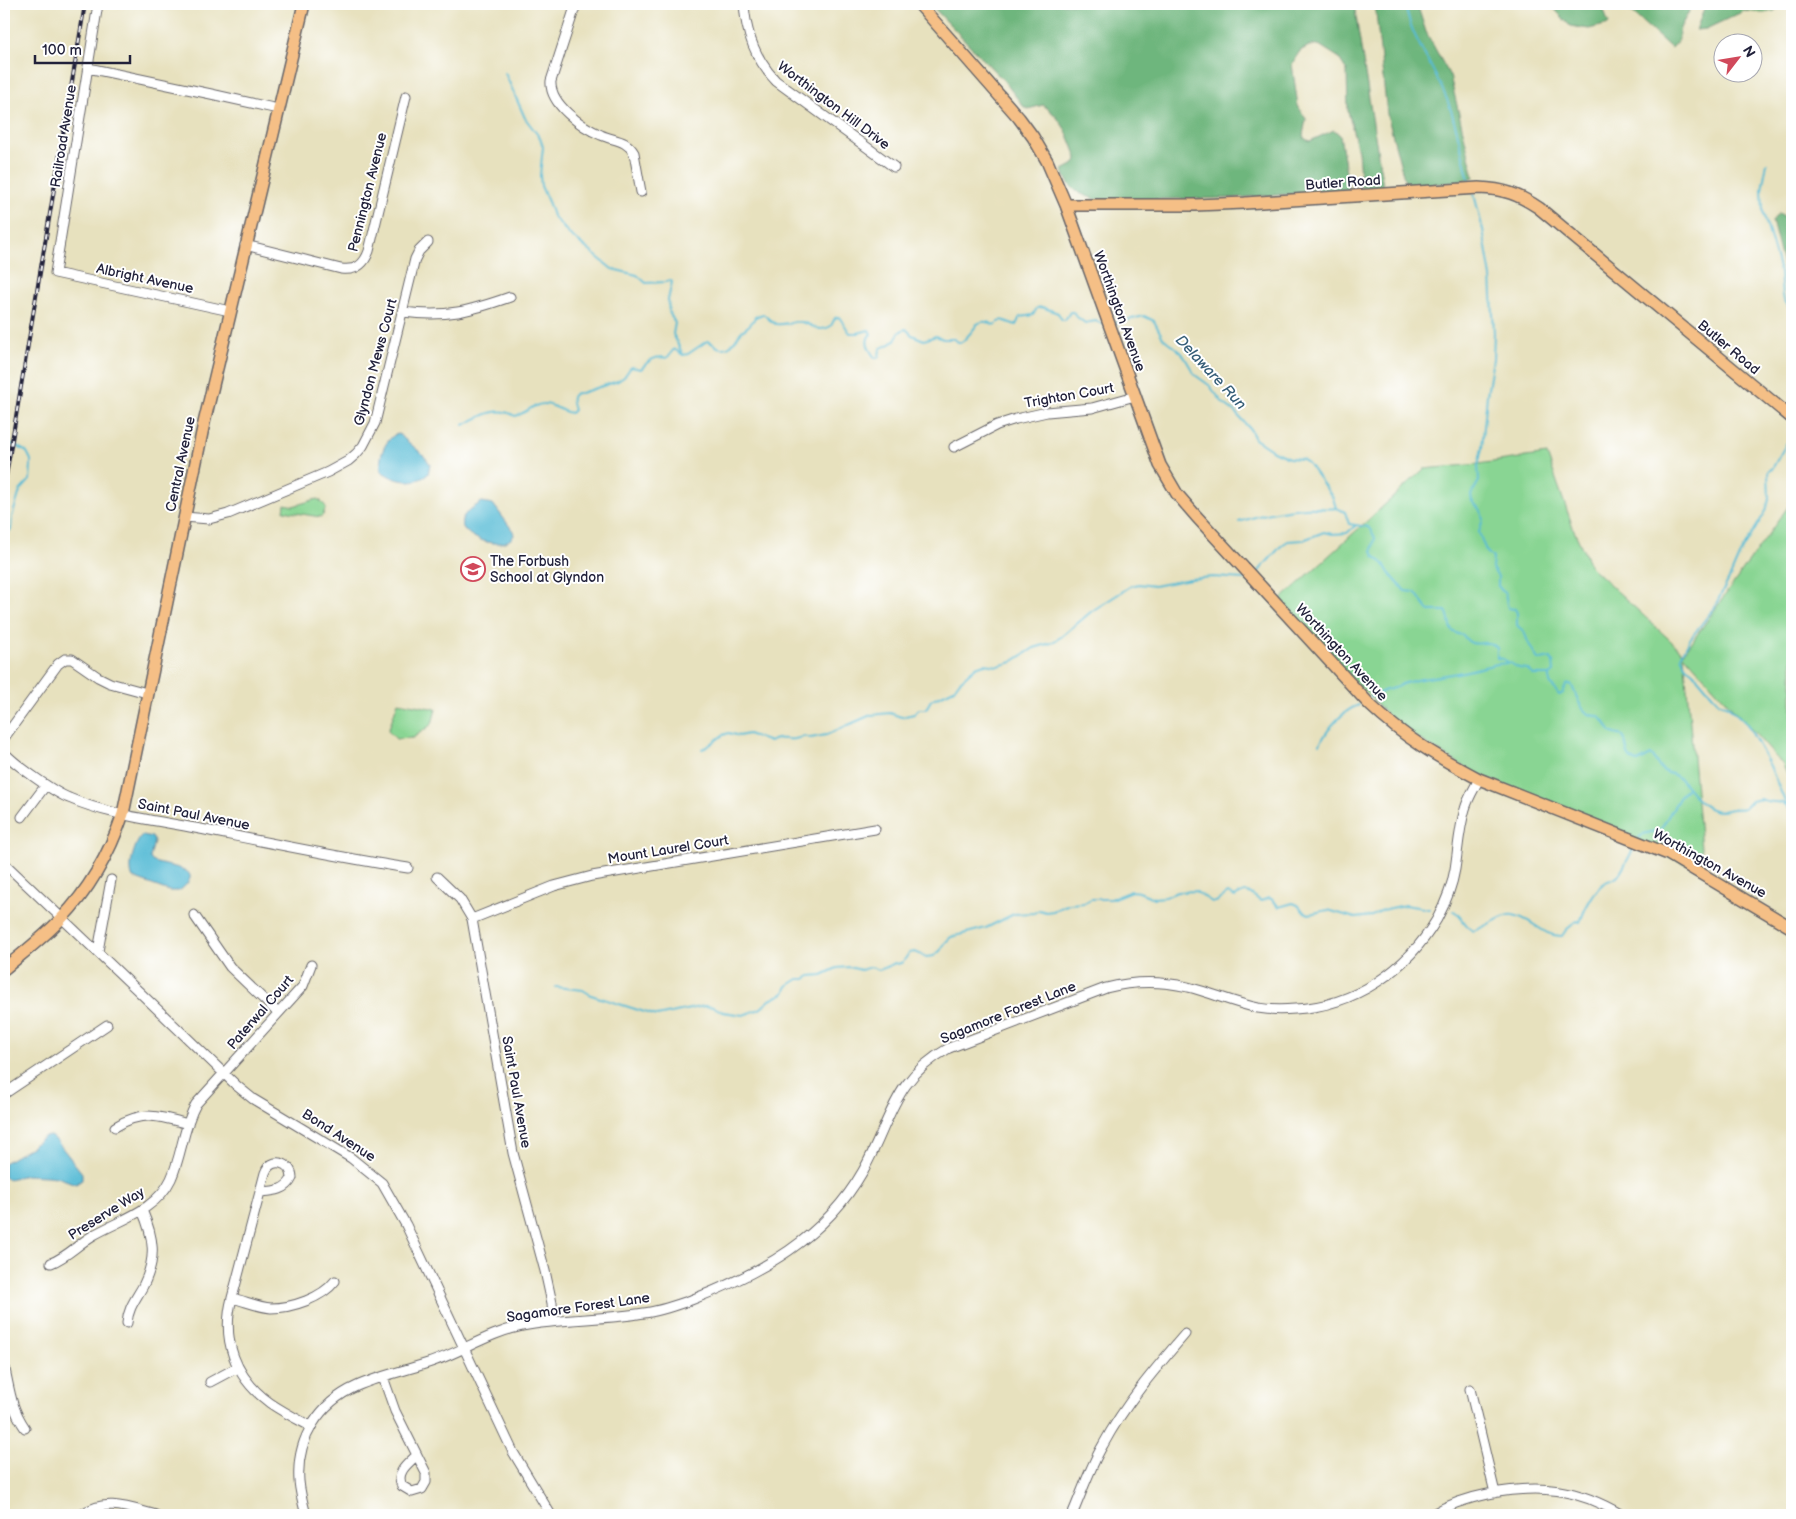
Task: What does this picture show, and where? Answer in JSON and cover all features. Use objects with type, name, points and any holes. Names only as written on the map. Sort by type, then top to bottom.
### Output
[{"type":"main road","name":"Central Avenue","points":[[4,969],[62,918],[96,872],[109,848],[123,814],[184,517],[230,311],[304,4]]},
{"type":"main road","points":[[919,4],[1028,129],[1047,161],[1066,204]]},
{"type":"main road","name":"Butler Road","points":[[1066,204],[1195,205],[1478,188],[1505,190],[1525,198],[1539,208],[1792,418]]},
{"type":"main road","name":"Worthington Avenue","points":[[1066,204],[1160,465],[1177,494],[1376,711],[1399,732],[1416,744],[1479,778],[1668,854],[1792,928]]},
{"type":"street","name":"Railroad Avenue","points":[[55,273],[98,4]]},
{"type":"street","points":[[576,4],[552,81],[551,92],[559,105],[584,126],[609,139],[627,144],[631,148],[634,153],[641,192]]},
{"type":"street","name":"Worthington Hill Drive","points":[[744,4],[752,46],[766,71],[776,81],[894,167]]},
{"type":"street","points":[[88,68],[278,110]]},
{"type":"street","name":"Pennington Avenue","points":[[245,245],[342,269],[354,269],[362,264],[369,251],[406,96]]},
{"type":"street","name":"Glyndon Mews Court","points":[[184,517],[209,518],[228,514],[328,472],[348,461],[364,446],[375,423],[415,259],[419,250],[428,242]]},
{"type":"street","name":"Albright Avenue","points":[[55,273],[230,311]]},
{"type":"street","points":[[403,312],[450,314],[475,309],[510,297]]},
{"type":"street","name":"Trighton Court","points":[[954,447],[997,425],[1016,419],[1047,412],[1098,407],[1135,396]]},
{"type":"street","points":[[4,738],[58,664],[65,659],[72,659],[98,677],[110,682],[147,693]]},
{"type":"street","name":"Saint Paul Avenue","points":[[4,752],[46,785],[66,797],[82,803],[123,814],[347,858],[408,868]]},
{"type":"street","name":"Sagamore Forest Lane","points":[[310,1426],[326,1407],[341,1394],[359,1385],[435,1361],[490,1335],[553,1322],[620,1317],[669,1308],[744,1277],[786,1254],[825,1220],[839,1205],[871,1155],[896,1098],[915,1073],[938,1054],[956,1045],[1119,984],[1142,982],[1173,984],[1232,1002],[1277,1010],[1309,1008],[1328,1004],[1351,996],[1373,985],[1397,968],[1413,953],[1443,907],[1455,870],[1464,811],[1479,778]]},
{"type":"street","points":[[22,818],[46,785]]},
{"type":"street","name":"Mount Laurel Court","points":[[472,919],[554,886],[585,877],[875,829]]},
{"type":"street","name":"Bond Avenue","points":[[4,863],[223,1074],[253,1099],[351,1158],[382,1183],[406,1225],[522,1470],[551,1515]]},
{"type":"street","name":"Saint Paul Avenue","points":[[437,877],[460,898],[472,919],[480,952],[513,1153],[547,1277],[552,1303],[553,1322]]},
{"type":"street","points":[[98,952],[111,880]]},
{"type":"street","points":[[194,915],[230,967],[278,1013]]},
{"type":"street","name":"Paterwal Court","points":[[223,1074],[303,986],[312,965]]},
{"type":"street","points":[[4,1094],[107,1025]]},
{"type":"street","name":"Preserve Way","points":[[50,1263],[64,1257],[90,1237],[142,1210],[161,1194],[171,1180],[196,1104],[223,1074]]},
{"type":"street","points":[[115,1127],[127,1119],[139,1116],[166,1118],[188,1124]]},
{"type":"street","points":[[260,1192],[229,1311],[229,1330],[232,1351],[238,1367],[250,1383],[269,1402],[310,1426],[301,1453],[299,1466],[303,1515]]},
{"type":"street","points":[[127,1323],[130,1307],[143,1286],[148,1273],[152,1252],[152,1234],[142,1210]]},
{"type":"street","points":[[232,1298],[270,1308],[286,1306],[323,1292],[335,1281]]},
{"type":"street","points":[[1072,1515],[1102,1447],[1115,1423],[1146,1380],[1185,1334]]},
{"type":"street","points":[[4,1365],[11,1400],[25,1428]]},
{"type":"street","points":[[210,1382],[238,1367]]},
{"type":"street","points":[[383,1377],[395,1411],[417,1455]]},
{"type":"street","points":[[1470,1389],[1495,1493]]},
{"type":"street","points":[[1431,1515],[1446,1506],[1460,1501],[1495,1493],[1533,1488],[1557,1490],[1589,1498],[1622,1515]]},
{"type":"street","points":[[80,1515],[91,1509],[108,1504],[125,1506],[156,1515]]},
{"type":"green space","points":[[930,4],[1354,4],[1383,186],[1361,188],[1358,151],[1348,111],[1347,71],[1338,57],[1319,45],[1309,46],[1300,51],[1292,64],[1298,106],[1306,119],[1303,135],[1305,139],[1310,141],[1334,130],[1340,135],[1349,190],[1234,198],[1099,200],[1086,196],[1076,191],[1065,177],[1063,170],[1076,163],[1077,158],[1068,135],[1056,116],[1043,105],[1028,109],[1024,107],[1004,81]]},
{"type":"green space","points":[[1375,4],[1417,4],[1426,32],[1450,76],[1474,177],[1458,182],[1406,186],[1387,114]]},
{"type":"green space","points":[[1550,4],[1605,4],[1602,6],[1609,24],[1589,29],[1570,26]]},
{"type":"green space","points":[[1617,4],[1693,4],[1680,28],[1678,40],[1671,48],[1629,10]]},
{"type":"green space","points":[[1706,4],[1785,4],[1774,11],[1764,13],[1744,11],[1706,29],[1696,30]]},
{"type":"green space","points":[[1779,213],[1792,221],[1792,300],[1772,221]]},
{"type":"green space","points":[[1547,454],[1575,533],[1591,567],[1684,653],[1792,501],[1792,787],[1783,765],[1684,654],[1703,871],[1471,771],[1399,727],[1278,602],[1424,469],[1478,464]]},
{"type":"green space","points":[[317,499],[326,507],[323,515],[320,517],[284,511],[285,504],[293,506]]},
{"type":"green space","points":[[398,702],[436,709],[432,724],[413,738],[396,739],[388,731]]},
{"type":"water","points":[[399,434],[420,452],[430,464],[428,474],[423,478],[411,481],[398,480],[381,471],[381,456],[385,447],[394,435]]},
{"type":"water","points":[[482,502],[493,504],[513,531],[514,535],[509,540],[501,543],[482,541],[467,532],[462,526],[465,514]]},
{"type":"water","points":[[143,835],[152,837],[154,841],[150,858],[152,861],[188,872],[190,877],[188,883],[179,891],[169,891],[133,878],[131,862],[137,843]]},
{"type":"water","points":[[50,1136],[56,1140],[82,1173],[82,1180],[76,1184],[57,1177],[47,1176],[26,1175],[9,1179],[4,1177],[4,1163],[44,1137]]},
{"type":"waterway","points":[[4,13],[7,4]]},
{"type":"waterway","points":[[1405,4],[1412,29],[1448,102],[1455,122],[1470,183]]},
{"type":"waterway","points":[[505,73],[525,118],[540,138],[543,147],[540,175],[541,186],[553,216],[569,234],[612,269],[637,275],[646,283],[670,280],[672,282],[668,300],[669,312],[675,323],[673,334],[683,355]]},
{"type":"waterway","points":[[1767,163],[1762,189],[1763,212],[1780,272],[1782,296],[1792,312]]},
{"type":"waterway","points":[[1474,194],[1483,230],[1491,277],[1494,333],[1493,359],[1478,466],[1479,481],[1471,495],[1472,501],[1481,511],[1483,519],[1479,532],[1486,551],[1493,558],[1492,568],[1498,577],[1498,586],[1505,594],[1508,608],[1515,609],[1517,625],[1525,634],[1537,658],[1541,660],[1551,658],[1554,672],[1550,675]]},
{"type":"waterway","name":"Delaware Run","points":[[464,425],[490,413],[502,412],[515,416],[540,404],[551,405],[571,413],[574,410],[572,400],[574,394],[618,381],[624,377],[631,367],[641,369],[652,359],[659,357],[667,358],[674,349],[683,355],[688,354],[707,341],[719,348],[728,347],[751,324],[755,317],[763,314],[776,324],[801,322],[819,329],[831,326],[835,318],[839,317],[850,333],[869,330],[871,334],[867,343],[875,358],[879,357],[880,349],[892,343],[899,333],[906,329],[912,335],[924,340],[936,336],[962,342],[977,324],[981,322],[994,325],[1002,320],[1016,325],[1020,317],[1033,315],[1037,308],[1042,307],[1058,313],[1062,320],[1065,320],[1070,312],[1073,312],[1085,323],[1096,321],[1102,324]]},
{"type":"waterway","name":"Delaware Run","points":[[1115,323],[1144,316],[1154,321],[1163,338],[1182,353],[1195,375],[1209,385],[1223,403],[1234,411],[1250,429],[1255,439],[1273,451],[1289,458],[1302,459],[1308,463],[1333,498],[1336,508],[1345,512],[1349,524],[1368,527],[1372,532],[1375,538],[1372,550],[1374,556],[1384,564],[1389,573],[1405,591],[1415,592],[1429,611],[1446,611],[1453,632],[1463,635],[1471,643],[1493,644],[1497,648],[1497,658],[1503,659],[1519,668],[1527,669],[1534,675],[1550,675],[1550,683],[1559,695],[1563,693],[1566,685],[1571,684],[1583,709],[1588,714],[1601,718],[1611,732],[1623,736],[1630,758],[1638,762],[1651,755],[1662,770],[1678,777],[1698,800],[1709,808],[1721,811],[1742,809],[1751,801],[1761,799],[1787,805],[1792,816]]},
{"type":"waterway","points":[[1786,804],[1770,766],[1747,724],[1728,706],[1718,702],[1692,671],[1686,667],[1681,656],[1690,639],[1714,608],[1739,556],[1766,511],[1769,499],[1768,471],[1772,469],[1792,434]]},
{"type":"waterway","points":[[4,441],[27,452],[31,460],[30,480],[20,491],[12,517],[11,529],[5,537],[6,551],[4,556]]},
{"type":"waterway","points":[[1239,522],[1288,510],[1336,508]]},
{"type":"waterway","points":[[1258,572],[1282,545],[1288,541],[1303,540],[1324,532],[1333,534],[1347,533],[1355,526]]},
{"type":"waterway","points":[[702,749],[729,733],[739,736],[748,734],[770,742],[778,739],[794,739],[803,736],[811,738],[826,735],[871,715],[890,713],[901,717],[914,714],[919,709],[926,709],[931,700],[954,689],[976,667],[984,664],[998,666],[1012,662],[1034,648],[1051,643],[1092,611],[1131,586],[1139,584],[1154,586],[1213,577],[1244,579]]},
{"type":"waterway","points":[[1370,697],[1416,680],[1508,663]]},
{"type":"waterway","points":[[1320,744],[1336,721],[1347,711],[1359,705]]},
{"type":"waterway","points":[[1639,838],[1643,834],[1660,830],[1682,793],[1687,788]]},
{"type":"waterway","points":[[1454,911],[1473,931],[1505,916],[1513,915],[1526,920],[1549,934],[1562,936],[1577,921],[1580,922],[1597,890],[1606,882],[1619,875],[1634,846]]},
{"type":"waterway","points":[[556,987],[583,990],[591,995],[657,1016],[704,1006],[714,1007],[723,1012],[743,1015],[760,1009],[770,1000],[784,993],[787,986],[798,979],[822,975],[837,968],[849,967],[861,970],[871,967],[879,970],[895,963],[903,962],[909,953],[915,952],[926,957],[934,956],[951,937],[986,928],[1014,914],[1034,913],[1039,910],[1053,911],[1069,904],[1084,903],[1091,899],[1111,899],[1131,891],[1154,898],[1165,897],[1177,892],[1195,891],[1212,902],[1216,902],[1228,893],[1235,897],[1246,892],[1261,901],[1269,898],[1279,907],[1293,903],[1309,914],[1328,910],[1355,918],[1372,916],[1382,910],[1405,905],[1429,909]]},
{"type":"railway","points":[[4,488],[85,4]]},
{"type":"place","name":"The Forbush School at Glyndon","points":[[473,569]]}]
